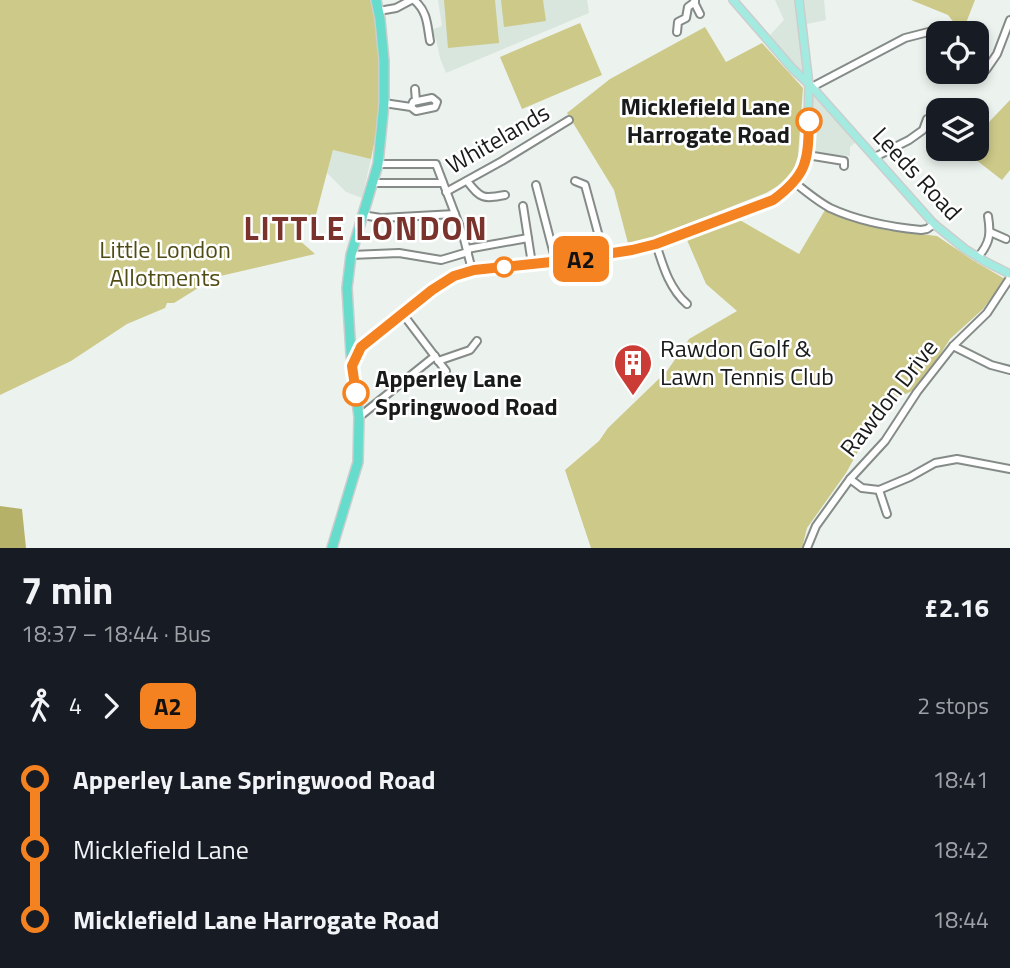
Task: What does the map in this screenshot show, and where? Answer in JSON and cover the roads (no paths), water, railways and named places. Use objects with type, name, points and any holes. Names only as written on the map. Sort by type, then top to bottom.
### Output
[{"type":"highway","points":[[332,548],[358,462],[359,417],[352,366],[347,288],[351,255],[378,164],[384,103],[384,61],[376,0]]},
{"type":"main road","name":"Leeds Road","points":[[733,0],[933,224],[965,249],[1010,276]]},
{"type":"main road","points":[[351,354],[442,282],[472,270],[556,262],[656,244],[773,200],[794,183],[803,169],[807,155],[811,86],[799,0]]},
{"type":"main road","points":[[809,109],[826,103]]},
{"type":"main road","points":[[352,366],[361,347]]},
{"type":"street","points":[[379,12],[413,0],[428,19],[430,41]]},
{"type":"street","points":[[677,32],[678,22],[686,18],[688,7],[695,1],[700,14]]},
{"type":"street","points":[[989,68],[1003,43],[1010,20]]},
{"type":"street","points":[[811,86],[905,38],[926,33]]},
{"type":"street","points":[[384,103],[413,104],[415,89]]},
{"type":"street","name":"Whitelands","points":[[446,192],[569,120]]},
{"type":"street","points":[[875,158],[923,130],[926,121]]},
{"type":"street","points":[[807,155],[844,160],[844,166]]},
{"type":"street","points":[[378,164],[436,164],[472,270]]},
{"type":"street","points":[[467,181],[478,195],[487,198],[505,195]]},
{"type":"street","points":[[575,181],[585,185],[604,255]]},
{"type":"street","points":[[372,183],[443,183]]},
{"type":"street","points":[[794,183],[831,208],[868,221],[921,230],[933,224]]},
{"type":"street","points":[[536,185],[556,262]]},
{"type":"street","points":[[523,206],[532,264]]},
{"type":"street","points":[[362,215],[381,218],[455,214]]},
{"type":"street","points":[[978,257],[986,248],[990,232],[988,216]]},
{"type":"street","points":[[990,232],[1006,239]]},
{"type":"street","points":[[351,255],[399,253],[440,260],[467,251],[528,238]]},
{"type":"street","points":[[656,244],[671,286],[687,304]]},
{"type":"street","name":"Rawdon Drive","points":[[807,548],[816,526],[850,479],[885,441],[917,392],[953,346],[987,313],[1010,276]]},
{"type":"street","points":[[402,313],[446,371]]},
{"type":"street","points":[[359,417],[436,359],[470,350],[477,341]]},
{"type":"street","points":[[953,346],[991,365],[1010,370]]},
{"type":"street","points":[[850,479],[862,488],[879,490],[935,463],[957,459],[1010,469]]},
{"type":"street","points":[[879,490],[887,514]]},
{"type":"place","name":"Micklefield Lane Harrogate Road","points":[[809,121]]},
{"type":"place","name":"Apperley Lane Springwood Road","points":[[356,393]]},
{"type":"place","name":"Rawdon Golf & Lawn Tennis Club","points":[[633,397]]},
{"type":"district","name":"LITTLE LONDON","points":[[366,229]]},
{"type":"park label","name":"Little London Allotments","points":[[165,264]]}]
